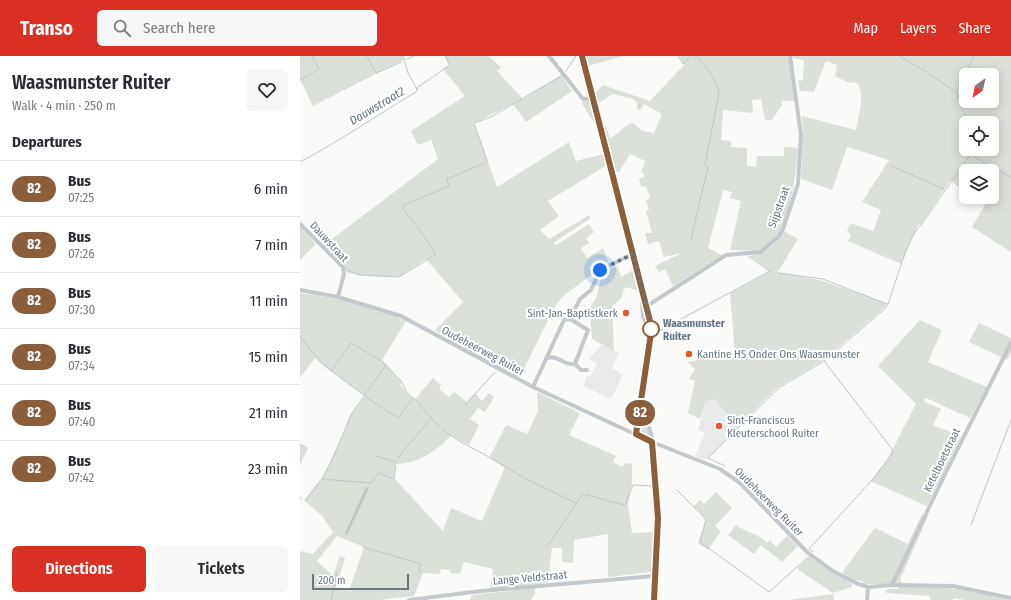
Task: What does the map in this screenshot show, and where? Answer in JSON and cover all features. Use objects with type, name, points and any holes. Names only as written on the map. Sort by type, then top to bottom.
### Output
[{"type":"street","points":[[549,56],[583,99],[593,98]]},
{"type":"street","points":[[582,56],[647,306],[651,333],[636,434]]},
{"type":"street","name":"Sijpstraat","points":[[647,306],[726,255],[761,252],[778,237],[783,229],[798,184],[801,135],[790,56]]},
{"type":"street","name":"Dauwstraat","points":[[300,224],[343,267],[344,274],[338,297]]},
{"type":"street","points":[[533,387],[548,358],[561,324],[567,319],[570,319],[576,305],[591,290],[600,270],[633,254]]},
{"type":"street","name":"Oudeheerweg Ruiter","points":[[300,290],[338,297],[401,316],[533,387],[636,434],[720,469],[731,476],[807,552],[851,581],[868,587],[892,585],[952,586],[1011,598]]},
{"type":"street","points":[[644,298],[642,300],[642,317],[651,333]]},
{"type":"street","points":[[570,319],[588,330],[575,364]]},
{"type":"street","name":"Ketelboetstraat","points":[[892,585],[946,472],[1011,343]]},
{"type":"street","points":[[548,358],[554,357],[570,365],[575,364]]},
{"type":"street","points":[[575,364],[581,370],[587,370]]},
{"type":"street","points":[[639,416],[646,418],[652,440],[658,518],[654,600]]},
{"type":"street","name":"Lange Veldstraat","points":[[409,600],[481,591],[654,576]]},
{"type":"street","points":[[867,600],[868,587]]},
{"type":"shaded area","points":[[300,56],[404,56],[405,59],[313,106],[300,79]]},
{"type":"shaded area","points":[[445,56],[488,56],[501,67],[497,71],[523,99],[561,75],[572,91],[526,122],[513,104],[474,123],[497,187],[569,142],[576,161],[604,154],[607,165],[548,201],[559,216],[540,230],[549,239],[589,215],[591,218],[553,243],[556,245],[589,224],[594,232],[586,238],[589,243],[581,248],[587,258],[603,248],[608,262],[562,297],[554,308],[520,377],[462,347],[435,330],[463,302],[426,259],[400,277],[359,275],[347,272],[324,245],[438,159],[431,140],[418,145],[411,131],[465,96],[443,69],[449,65]]},
{"type":"shaded area","points":[[585,56],[624,56],[587,66]]},
{"type":"shaded area","points":[[679,56],[788,56],[795,101],[782,101],[782,105],[772,120],[765,120],[761,99],[752,100],[753,113],[723,110],[721,140],[731,141],[731,147],[747,148],[747,166],[756,167],[757,156],[784,156],[784,147],[793,147],[798,149],[796,170],[789,206],[781,228],[774,238],[760,251],[730,250],[741,201],[730,198],[732,192],[723,190],[708,248],[722,255],[673,286],[665,269],[659,272],[655,266],[682,253],[664,257],[659,241],[648,244],[645,233],[652,233],[646,211],[649,210],[646,200],[650,198],[646,186],[641,187],[639,179],[644,177],[644,173],[641,173],[645,161],[630,154],[619,172],[615,172],[603,126],[606,126],[610,138],[616,135],[627,125],[633,123],[642,131],[654,133],[662,114],[644,104],[640,110],[637,109],[637,103],[633,99],[613,94],[597,104],[595,94],[603,85],[650,101],[684,65]]},
{"type":"shaded area","points":[[792,56],[1011,56],[1011,252],[972,227],[985,204],[999,204],[999,164],[959,164],[959,187],[950,181],[921,224],[918,225],[901,264],[848,241],[851,234],[847,232],[850,223],[873,231],[881,210],[862,202],[889,160],[847,147],[832,190],[801,179],[803,136],[802,116],[856,130],[861,104],[859,86],[855,82],[850,83],[835,76],[837,65],[826,61],[814,92],[800,91],[798,81],[803,80],[804,60],[793,58]]},
{"type":"shaded area","points":[[591,100],[598,125],[596,126],[581,102]]},
{"type":"shaded area","points":[[300,227],[316,244],[300,260]]},
{"type":"shaded area","points":[[783,231],[798,239],[778,272],[823,281],[889,304],[822,361],[778,387],[733,432],[728,415],[715,399],[711,399],[706,402],[700,419],[688,413],[695,381],[689,379],[695,369],[687,362],[735,354],[730,293],[769,272],[747,256],[764,252],[776,242]]},
{"type":"shaded area","points":[[617,266],[621,277],[635,269],[640,291],[626,287],[623,290],[622,298],[612,306],[614,351],[592,339],[590,308],[597,296],[601,278],[605,271]]},
{"type":"shaded area","points":[[300,293],[354,303],[381,311],[406,321],[382,360],[402,383],[400,385],[415,399],[433,378],[441,385],[439,389],[449,397],[454,392],[467,402],[475,393],[482,401],[489,393],[494,397],[485,412],[478,408],[470,419],[479,425],[469,445],[451,436],[440,446],[419,459],[412,462],[396,464],[394,478],[443,531],[451,508],[482,521],[505,467],[489,458],[506,425],[527,434],[538,411],[537,392],[580,413],[569,435],[616,456],[613,462],[622,467],[625,463],[632,464],[632,484],[628,504],[632,533],[655,532],[651,572],[608,577],[608,534],[574,540],[573,563],[562,562],[562,548],[552,548],[548,583],[490,589],[493,569],[464,562],[460,574],[450,573],[450,570],[441,569],[440,574],[423,573],[414,596],[379,600],[300,600],[300,551],[313,554],[333,532],[322,516],[304,500],[322,479],[344,433],[348,419],[365,396],[322,365],[315,358],[300,378]],"holes":[[[337,536],[364,547],[349,591],[336,588],[345,558],[340,556],[333,576],[317,561]]]},
{"type":"shaded area","points":[[920,320],[942,330],[928,362],[987,387],[970,418],[926,398],[924,401],[941,409],[933,425],[961,436],[927,506],[870,481],[886,462],[916,404],[878,366]]},
{"type":"shaded area","points":[[979,323],[1011,338],[1011,352],[1007,360],[969,342]]},
{"type":"shaded area","points":[[602,344],[619,353],[612,368],[623,375],[611,399],[583,386],[587,376],[590,377],[597,363],[589,359]]},
{"type":"shaded area","name":"Sint-Franciscus Kleuterschool Ruiter","points":[[710,390],[743,422],[706,460],[695,456],[705,433],[698,430]]},
{"type":"shaded area","points":[[642,418],[644,419],[651,439],[638,432]]},
{"type":"shaded area","points":[[300,443],[308,448],[300,465]]},
{"type":"shaded area","points":[[366,487],[369,488],[347,535],[345,534]]},
{"type":"shaded area","points":[[716,492],[732,508],[715,526],[721,531],[708,550],[698,543],[706,519],[694,506],[700,500],[704,504]]},
{"type":"shaded area","points":[[922,514],[928,516],[900,580],[902,583],[966,590],[1009,600],[965,600],[954,598],[953,600],[930,600],[930,596],[886,593],[887,589],[898,589],[899,584],[863,584],[863,581],[854,580],[842,573],[875,528],[908,544]]},
{"type":"shaded area","points":[[736,525],[760,537],[767,543],[770,540],[776,547],[787,536],[798,546],[782,562],[761,545],[754,554],[728,535]]},
{"type":"shaded area","points":[[809,556],[852,584],[852,587],[833,593],[797,569]]},
{"type":"shaded area","points":[[535,588],[535,594],[531,600],[470,600],[472,595]]},
{"type":"shaded area","points":[[833,594],[834,600],[788,600]]},
{"type":"waterway","points":[[300,80],[319,69],[312,56]]},
{"type":"waterway","points":[[367,56],[376,73],[402,62]]},
{"type":"waterway","points":[[407,59],[414,56]]},
{"type":"waterway","name":"Dauwstraat2","points":[[300,162],[416,92],[418,87],[450,65],[445,56]]},
{"type":"waterway","points":[[566,71],[576,56]]},
{"type":"waterway","points":[[678,56],[683,64],[691,56]]},
{"type":"waterway","points":[[691,239],[708,167],[705,165],[719,93],[716,83],[710,73],[695,56]]},
{"type":"waterway","points":[[899,56],[925,71],[956,92],[965,116]]},
{"type":"waterway","points":[[968,68],[974,56]]},
{"type":"waterway","points":[[404,60],[408,73],[417,89]]},
{"type":"waterway","points":[[347,270],[359,275],[399,277],[435,255],[419,229],[402,208],[404,205],[449,186],[447,179],[485,163],[487,160],[474,123],[491,117],[561,76]]},
{"type":"waterway","points":[[956,92],[959,86]]},
{"type":"waterway","points":[[597,104],[602,122]]},
{"type":"waterway","points":[[602,124],[606,138]]},
{"type":"waterway","points":[[607,140],[616,178]]},
{"type":"waterway","points":[[888,304],[902,262],[916,230],[969,156]]},
{"type":"waterway","points":[[972,156],[1011,177]]},
{"type":"waterway","points":[[891,166],[944,189]]},
{"type":"waterway","points":[[630,230],[632,239]]},
{"type":"waterway","points":[[659,331],[770,271],[772,273]]},
{"type":"waterway","points":[[778,273],[823,279],[887,304]]},
{"type":"waterway","points":[[813,552],[809,549],[873,479],[892,454],[892,449],[824,361],[887,307]]},
{"type":"waterway","points":[[300,336],[322,362],[365,396]]},
{"type":"waterway","points":[[332,370],[351,343],[380,360]]},
{"type":"waterway","points":[[382,361],[402,382],[406,390]]},
{"type":"waterway","points":[[725,466],[708,458],[780,387],[824,361]]},
{"type":"waterway","points":[[305,501],[323,477],[352,413],[386,365]]},
{"type":"waterway","points":[[465,405],[495,372]]},
{"type":"waterway","points":[[366,397],[398,418],[413,398]]},
{"type":"waterway","points":[[414,398],[439,427]]},
{"type":"waterway","points":[[398,458],[431,418]]},
{"type":"waterway","points":[[971,525],[1011,420]]},
{"type":"waterway","points":[[443,430],[459,441],[526,479],[576,503],[583,494],[625,505],[633,485],[653,486],[653,490]]},
{"type":"waterway","points":[[376,456],[396,462]]},
{"type":"waterway","points":[[322,479],[369,483],[372,482],[379,473],[394,479],[396,466]]},
{"type":"waterway","points":[[677,490],[706,519],[700,542],[769,592],[807,558]]},
{"type":"waterway","points":[[546,548],[576,504]]},
{"type":"waterway","points":[[363,547],[421,564],[419,572]]},
{"type":"waterway","points":[[331,600],[337,572]]},
{"type":"bus line","name":"82","points":[[582,56],[650,321],[651,333],[636,434],[652,442],[658,518],[654,600]]},
{"type":"place","name":"Sint-Jan-Baptistkerk","points":[[626,313]]},
{"type":"place","name":"Waasmunster Ruiter","points":[[651,329]]},
{"type":"place","name":"Kantine HS Onder Ons Waasmunster","points":[[689,354]]},
{"type":"place","name":"Sint-Franciscus Kleuterschool Ruiter","points":[[719,426]]},
{"type":"route","points":[[600,270],[633,254],[647,306],[651,333],[651,329]]}]
